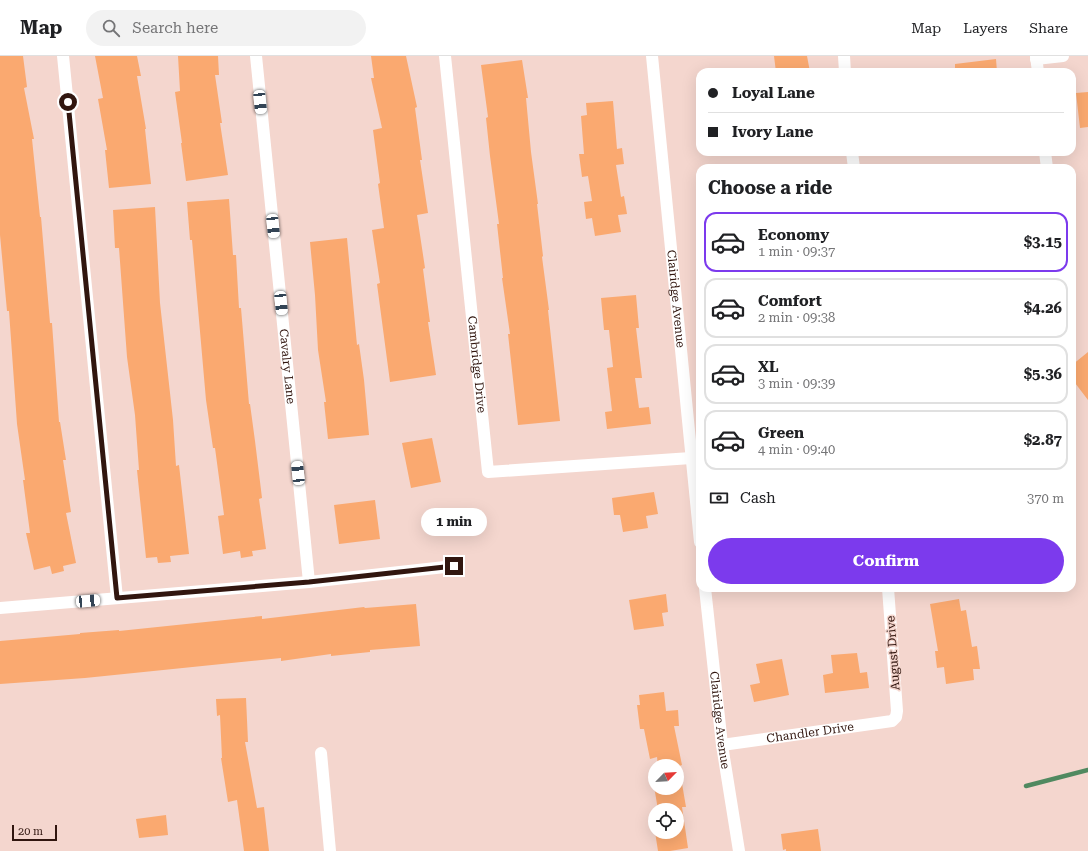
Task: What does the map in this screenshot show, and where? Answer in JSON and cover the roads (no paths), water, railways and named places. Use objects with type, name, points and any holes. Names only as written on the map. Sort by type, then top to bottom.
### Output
[{"type":"street","points":[[63,56],[117,598]]},
{"type":"street","name":"Cavalry Lane","points":[[256,56],[309,582]]},
{"type":"street","name":"Cambridge Drive","points":[[445,56],[488,472],[691,458]]},
{"type":"street","name":"Clairidge Avenue","points":[[652,56],[696,505]]},
{"type":"street","points":[[844,56],[845,68]]},
{"type":"street","points":[[1037,68],[1036,58],[1063,56]]},
{"type":"street","points":[[0,608],[309,582],[454,566]]},
{"type":"street","name":"Clairidge Avenue","points":[[705,592],[722,745],[739,851]]},
{"type":"street","name":"August Drive","points":[[888,592],[897,711],[896,717]]},
{"type":"street","name":"Chandler Drive","points":[[722,745],[892,721],[896,717]]},
{"type":"street","points":[[321,753],[330,851]]},
{"type":"waterway","points":[[1026,786],[1088,770]]}]
